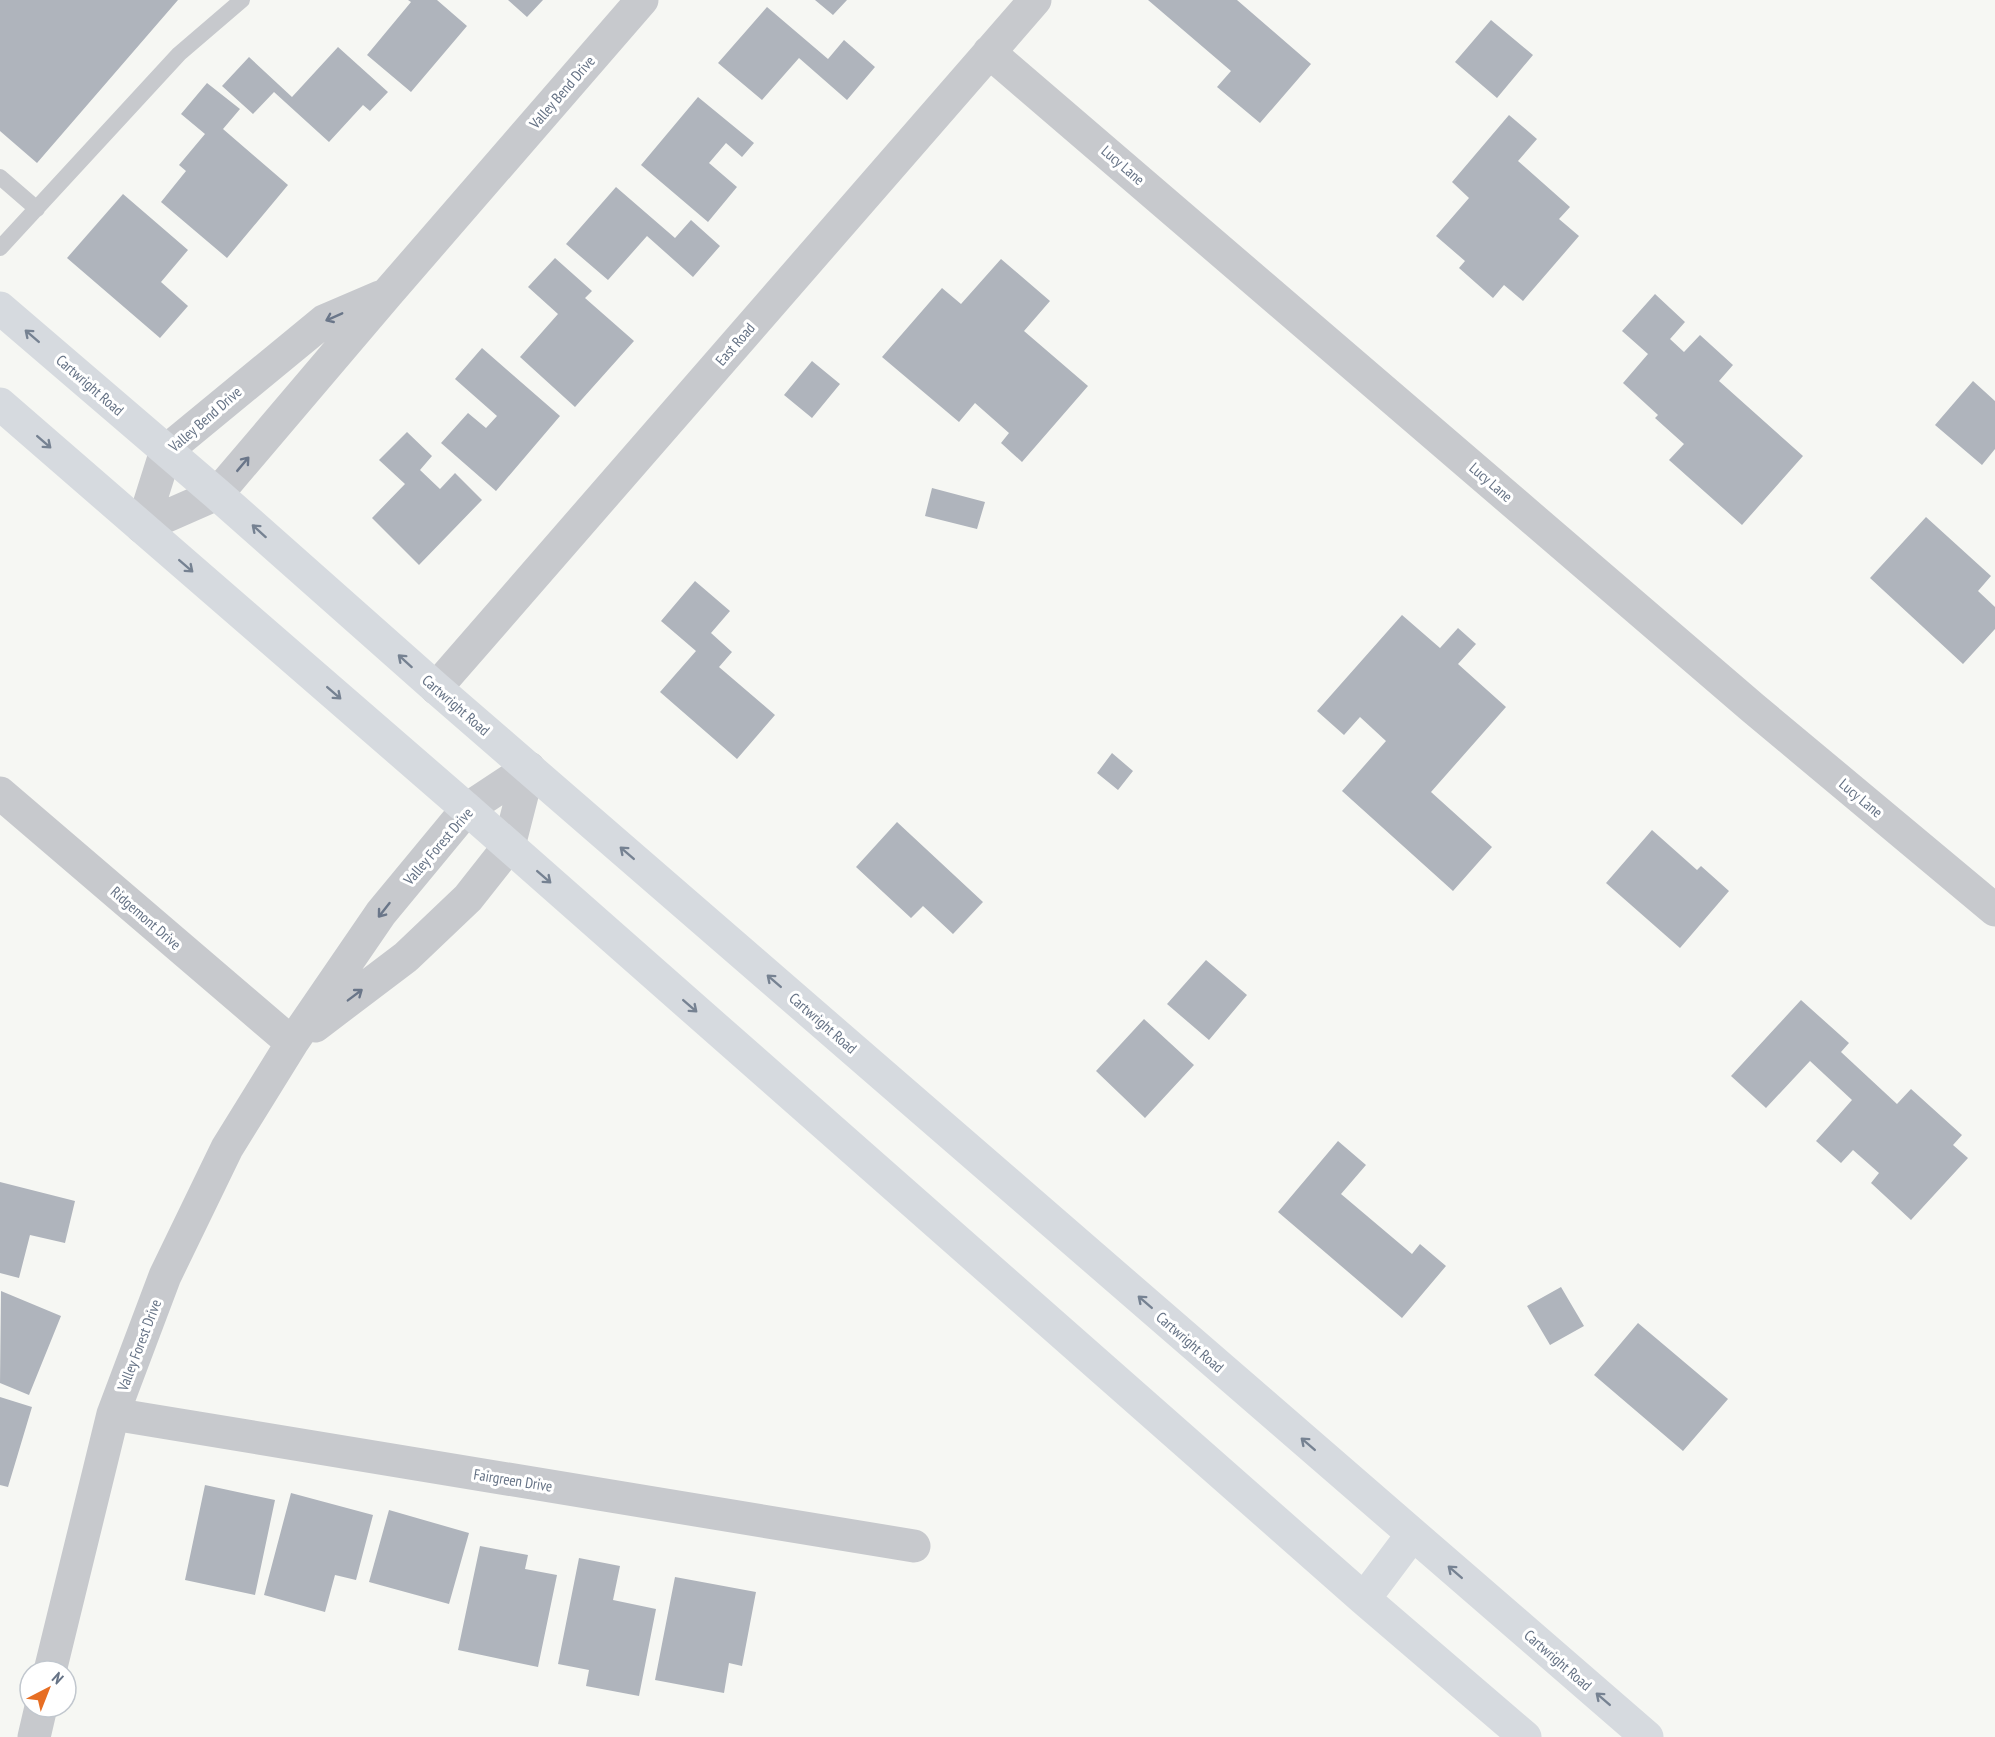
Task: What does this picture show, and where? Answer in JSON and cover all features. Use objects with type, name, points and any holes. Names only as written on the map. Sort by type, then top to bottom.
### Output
[{"type":"main road","name":"Cartwright Road","points":[[0,308],[1647,1737]]},
{"type":"main road","points":[[0,404],[467,809],[1364,1599],[1525,1737]]},
{"type":"main road","points":[[1364,1599],[1412,1535]]},
{"type":"street","name":"Valley Bend Drive","points":[[142,527],[217,494],[642,0]]},
{"type":"street","name":"East Road","points":[[436,688],[1035,0]]},
{"type":"street","name":"Lucy Lane","points":[[989,52],[1753,708],[1995,910]]},
{"type":"street","name":"Valley Bend Drive","points":[[142,527],[166,451],[324,321],[387,294]]},
{"type":"street","name":"Valley Forest Drive","points":[[53,1659],[113,1414],[170,1265],[227,1148],[292,1044],[381,913],[467,809],[529,768]]},
{"type":"street","name":"Valley Forest Drive","points":[[292,1044],[406,957],[468,898],[509,846],[529,768]]},
{"type":"street","name":"Ridgemont Drive","points":[[0,794],[292,1044]]},
{"type":"street","name":"Fairgreen Drive","points":[[113,1414],[914,1546]]},
{"type":"street","points":[[34,1737],[38,1719]]},
{"type":"lane","points":[[0,248],[178,54],[242,0]]},
{"type":"lane","points":[[0,177],[37,209]]},
{"type":"building","points":[[0,0],[178,0],[37,163],[0,131]]},
{"type":"building","points":[[408,0],[437,0],[467,26],[411,92],[367,55],[411,2]]},
{"type":"building","points":[[508,0],[543,0],[527,17]]},
{"type":"building","points":[[815,0],[847,0],[833,15]]},
{"type":"building","points":[[1148,0],[1237,0],[1311,64],[1260,123],[1217,87],[1231,71]]},
{"type":"building","points":[[767,7],[828,59],[844,40],[875,67],[847,100],[799,58],[762,100],[718,63]]},
{"type":"building","points":[[1491,20],[1533,55],[1497,98],[1455,62]]},
{"type":"building","points":[[338,47],[388,92],[370,111],[363,105],[329,142],[274,92],[253,114],[222,86],[249,57],[292,97]]},
{"type":"building","points":[[207,83],[240,109],[223,129],[288,185],[227,258],[161,202],[186,171],[179,165],[205,134],[181,114]]},
{"type":"building","points":[[698,97],[754,143],[742,157],[726,143],[709,163],[737,187],[708,222],[641,165]]},
{"type":"building","points":[[1509,115],[1537,139],[1518,161],[1570,207],[1559,219],[1579,236],[1523,301],[1504,285],[1493,298],[1459,268],[1465,261],[1436,236],[1469,198],[1452,182]]},
{"type":"building","points":[[616,187],[675,238],[691,220],[720,246],[693,277],[647,236],[608,280],[566,244]]},
{"type":"building","points":[[123,194],[188,250],[161,282],[188,306],[160,338],[67,258]]},
{"type":"building","points":[[555,258],[592,291],[585,298],[634,341],[575,407],[520,357],[558,314],[528,287]]},
{"type":"building","points":[[1001,259],[1050,301],[1024,331],[1088,386],[1022,462],[1001,443],[1009,433],[975,403],[959,422],[882,357],[942,288],[961,304]]},
{"type":"building","points":[[1655,294],[1685,322],[1670,339],[1684,352],[1700,335],[1733,365],[1719,381],[1803,456],[1742,525],[1669,460],[1684,444],[1655,418],[1658,415],[1623,383],[1648,354],[1622,331]]},
{"type":"building","points":[[482,348],[560,416],[496,491],[441,443],[468,413],[486,428],[497,416],[455,379]]},
{"type":"building","points":[[812,361],[840,384],[812,418],[784,395]]},
{"type":"building","points":[[1973,381],[1995,401],[1995,449],[1982,465],[1935,425]]},
{"type":"building","points":[[407,432],[432,456],[420,470],[440,489],[455,473],[482,500],[419,565],[372,518],[405,484],[379,460]]},
{"type":"building","points":[[932,488],[985,502],[977,529],[925,516]]},
{"type":"building","points":[[1926,517],[1991,576],[1978,591],[1995,607],[1995,629],[1963,664],[1870,578]]},
{"type":"building","points":[[695,581],[730,611],[711,633],[732,652],[719,667],[775,715],[737,759],[660,692],[696,651],[661,621]]},
{"type":"building","points":[[1402,615],[1440,648],[1458,628],[1476,644],[1458,664],[1506,707],[1431,792],[1492,847],[1453,891],[1342,791],[1386,741],[1360,717],[1344,735],[1317,711]]},
{"type":"building","points":[[1112,753],[1133,771],[1118,790],[1097,773]]},
{"type":"building","points":[[897,822],[983,902],[953,934],[923,906],[911,918],[856,867]]},
{"type":"building","points":[[1652,830],[1697,870],[1701,866],[1729,891],[1680,948],[1606,883]]},
{"type":"building","points":[[1206,960],[1247,995],[1209,1040],[1167,1004]]},
{"type":"building","points":[[1801,1000],[1849,1043],[1841,1052],[1897,1104],[1911,1089],[1962,1135],[1953,1145],[1968,1158],[1911,1220],[1871,1183],[1879,1173],[1853,1150],[1841,1163],[1816,1141],[1852,1100],[1810,1061],[1766,1108],[1731,1076]]},
{"type":"building","points":[[1144,1019],[1194,1065],[1145,1118],[1096,1071]]},
{"type":"building","points":[[1338,1141],[1366,1165],[1341,1194],[1412,1254],[1420,1244],[1446,1266],[1402,1318],[1278,1212]]},
{"type":"building","points":[[0,1182],[75,1201],[65,1243],[30,1235],[19,1278],[0,1273]]},
{"type":"building","points":[[1561,1287],[1584,1326],[1550,1345],[1527,1306]]},
{"type":"building","points":[[1,1291],[61,1316],[29,1395],[0,1383]]},
{"type":"building","points":[[1638,1323],[1728,1399],[1683,1451],[1594,1375]]},
{"type":"building","points":[[0,1397],[32,1407],[8,1487],[0,1485]]},
{"type":"building","points":[[205,1485],[275,1500],[255,1595],[185,1580]]},
{"type":"building","points":[[291,1493],[373,1515],[356,1580],[335,1575],[325,1612],[264,1595]]},
{"type":"building","points":[[389,1510],[469,1533],[449,1604],[369,1582]]},
{"type":"building","points":[[480,1546],[528,1555],[525,1569],[557,1575],[538,1667],[458,1650]]},
{"type":"building","points":[[579,1558],[620,1566],[613,1600],[656,1609],[639,1696],[586,1686],[589,1670],[558,1664]]},
{"type":"building","points":[[675,1577],[756,1592],[742,1666],[729,1663],[724,1693],[655,1680]]}]
